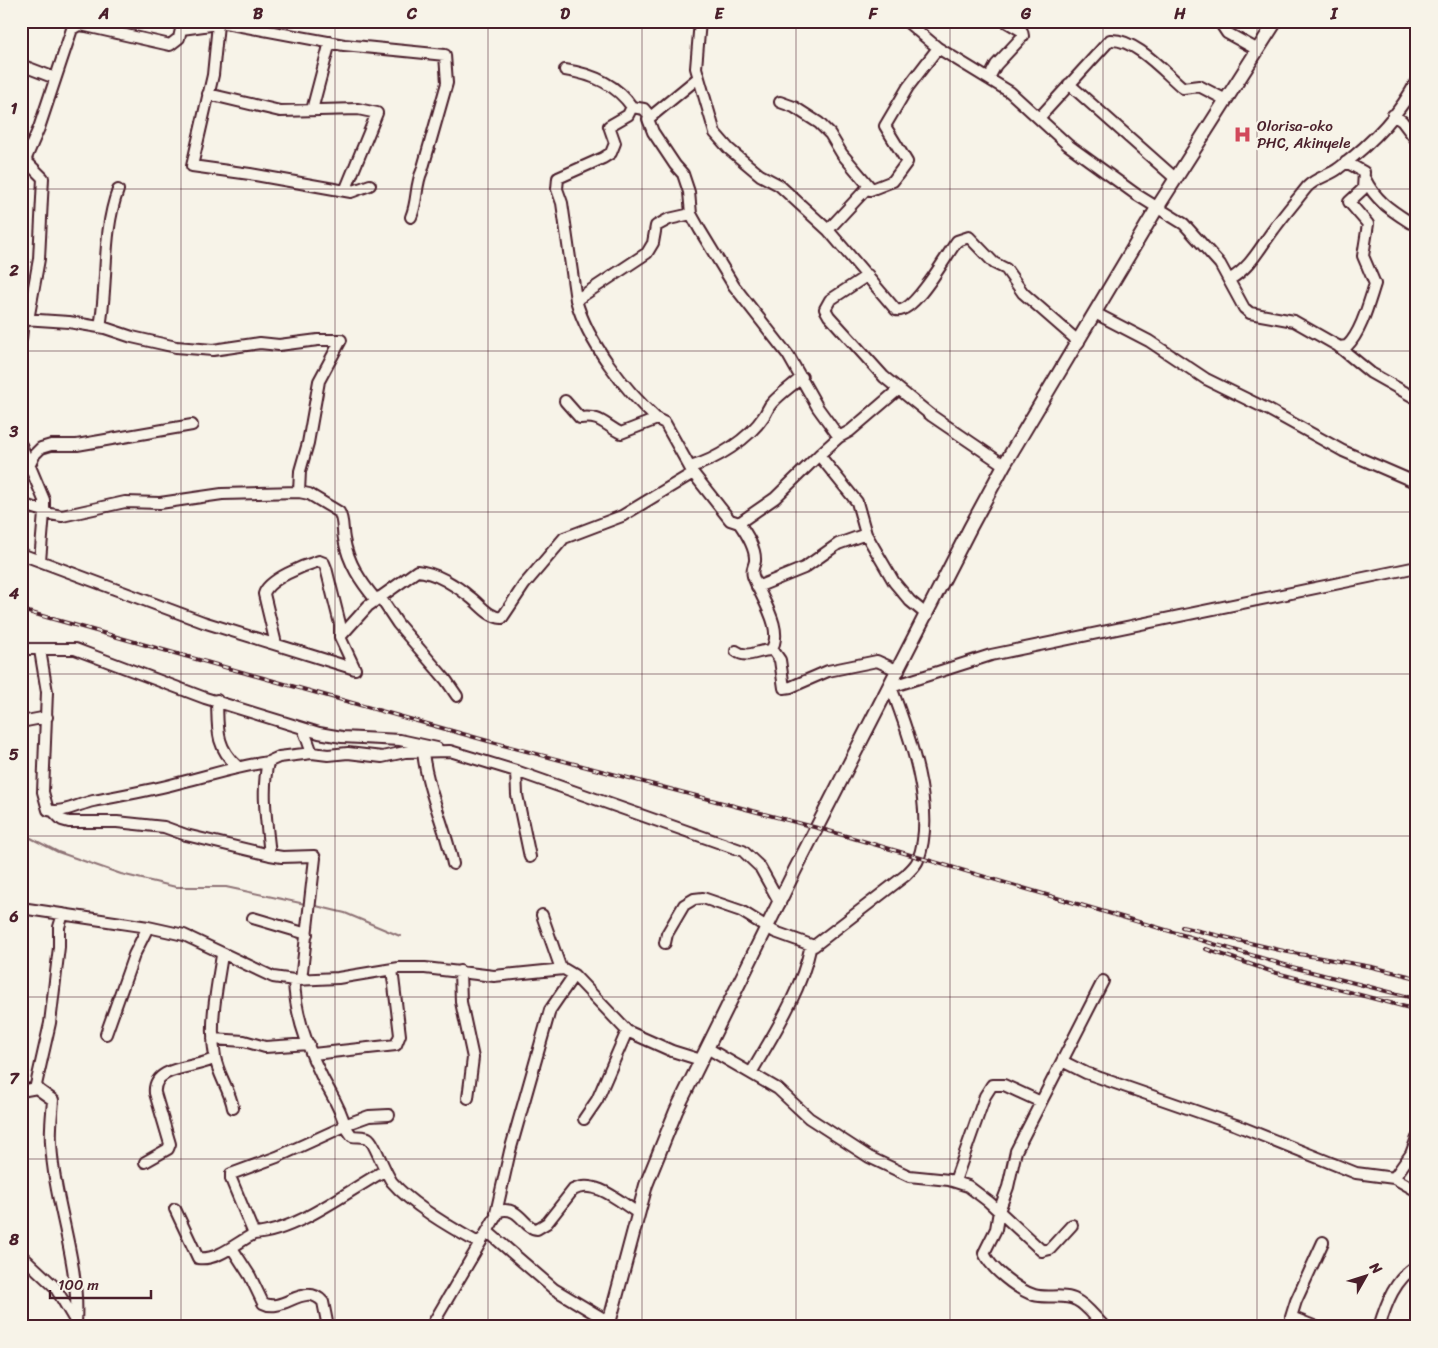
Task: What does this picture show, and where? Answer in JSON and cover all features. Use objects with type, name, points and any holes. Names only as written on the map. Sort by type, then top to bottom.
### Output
[{"type":"main road","points":[[609,1324],[638,1213],[657,1156],[701,1060],[890,687],[1004,465],[1158,208],[1276,21]]},
{"type":"street","points":[[700,21],[696,68],[715,133],[760,175],[779,185],[828,230],[896,310],[905,310],[939,271],[957,241],[969,237],[994,263],[1006,269],[1023,293],[1079,342]]},
{"type":"street","points":[[906,21],[938,48],[1010,92],[1068,145],[1184,224],[1210,251],[1244,308],[1250,313],[1294,321],[1339,347],[1371,373],[1417,398]]},
{"type":"street","points":[[989,78],[996,65],[1023,36],[1022,31],[1005,21]]},
{"type":"street","points":[[1218,21],[1228,33],[1258,50]]},
{"type":"street","points":[[21,339],[24,319],[40,259],[43,178],[27,162],[26,158],[72,30],[78,25],[168,45],[177,41],[182,25],[225,23],[344,45],[445,55],[447,83],[417,183],[416,205],[411,217]]},
{"type":"street","points":[[218,24],[213,75],[192,166],[351,192],[370,185]]},
{"type":"street","points":[[1039,118],[1110,40],[1120,40],[1133,45],[1183,88],[1199,86],[1226,100]]},
{"type":"street","points":[[312,110],[330,42]]},
{"type":"street","points":[[870,190],[893,181],[907,162],[884,126],[908,87],[938,48]]},
{"type":"street","points":[[21,65],[55,78]]},
{"type":"street","points":[[565,70],[592,76],[621,91],[632,106],[644,109],[649,115],[648,119],[653,132],[683,174],[691,214],[734,286],[788,355],[818,408],[839,437]]},
{"type":"street","points":[[648,119],[698,78]]},
{"type":"street","points":[[1229,280],[1242,272],[1253,261],[1274,229],[1314,180],[1338,169],[1388,126],[1393,115],[1413,94],[1417,80]]},
{"type":"street","points":[[1069,84],[1176,179]]},
{"type":"street","points":[[208,94],[280,111],[358,109],[377,113],[345,191]]},
{"type":"street","points":[[780,102],[794,107],[819,123],[830,134],[842,154],[868,186],[828,230]]},
{"type":"street","points":[[632,106],[628,115],[609,126],[615,143],[611,153],[558,178],[557,188],[562,203],[576,300],[581,319],[633,395],[657,420],[665,422],[692,470],[730,520],[739,523],[749,538],[755,561],[752,571],[774,626],[775,642],[771,650]]},
{"type":"street","points":[[1393,115],[1402,121],[1417,141]]},
{"type":"street","points":[[1339,347],[1346,346],[1351,341],[1365,315],[1375,284],[1362,256],[1368,224],[1349,202],[1363,189],[1364,172],[1346,162]]},
{"type":"street","points":[[1364,177],[1371,192],[1388,209],[1411,223],[1417,222]]},
{"type":"street","points":[[100,327],[107,271],[109,217],[118,190]]},
{"type":"street","points":[[576,300],[647,253],[654,243],[656,226],[672,218],[691,214]]},
{"type":"street","points":[[868,275],[830,300],[825,309],[869,362],[932,416],[1004,465]]},
{"type":"street","points":[[1095,313],[1149,341],[1206,379],[1269,410],[1343,452],[1417,483]]},
{"type":"street","points":[[24,319],[69,322],[100,327],[176,347],[213,350],[260,343],[280,345],[318,340],[341,340],[319,381],[308,443],[300,471],[298,492]]},
{"type":"street","points":[[340,637],[378,599],[417,571],[424,572],[469,596],[495,617],[502,618],[524,585],[564,538],[622,516],[739,441],[764,416],[770,405],[802,377]]},
{"type":"street","points":[[739,523],[775,498],[819,454],[839,437],[850,431],[899,388]]},
{"type":"street","points":[[565,401],[580,418],[590,417],[604,421],[621,433],[657,420]]},
{"type":"street","points":[[29,466],[35,454],[41,448],[51,445],[77,445],[192,425]]},
{"type":"street","points":[[21,446],[44,500],[44,531],[40,561]]},
{"type":"street","points":[[819,454],[856,502],[866,534],[894,582],[910,601],[927,615]]},
{"type":"street","points":[[21,504],[62,516],[125,502],[160,503],[222,494],[298,492],[309,494],[340,512],[344,539],[352,566],[363,585],[378,599],[446,680],[457,696]]},
{"type":"street","points":[[44,531],[62,516]]},
{"type":"street","points":[[757,587],[804,568],[838,544],[866,534]]},
{"type":"street","points":[[21,554],[203,622],[355,668],[340,637],[340,624],[324,563],[319,561],[276,579],[265,589],[264,594],[276,644]]},
{"type":"street","points":[[665,944],[667,934],[684,905],[700,898],[741,912],[768,928],[814,946],[906,875],[917,862],[920,852],[923,833],[922,796],[906,728],[890,687],[992,655],[1417,567]]},
{"type":"street","points":[[21,649],[76,649],[205,698],[217,700],[303,728],[342,737],[400,740],[450,751],[516,771],[743,851],[760,867],[780,903]]},
{"type":"street","points":[[40,650],[47,692],[43,792],[46,808],[53,811],[62,820],[69,822],[117,822],[164,827],[186,835],[270,855],[315,857],[307,934],[298,980],[297,1015],[344,1126],[352,1136],[367,1138],[371,1141],[384,1171],[393,1183],[435,1218],[474,1241],[480,1240],[488,1232]]},
{"type":"street","points":[[736,651],[741,655],[750,655],[771,650]]},
{"type":"street","points":[[771,650],[780,660],[784,688],[791,687],[828,671],[877,661],[899,671]]},
{"type":"street","points":[[217,700],[219,740],[226,756],[237,766]]},
{"type":"street","points":[[21,722],[47,717]]},
{"type":"street","points":[[303,728],[312,753]]},
{"type":"street","points":[[53,811],[183,782],[237,766],[268,762],[279,757],[312,753],[328,755],[348,753],[382,757],[405,752],[450,751]]},
{"type":"street","points":[[422,752],[425,770],[448,840],[453,864]]},
{"type":"street","points":[[268,762],[264,789],[270,855]]},
{"type":"street","points":[[516,771],[517,795],[530,858]]},
{"type":"street","points":[[21,908],[148,927],[184,935],[222,955],[273,977],[298,980],[338,978],[392,969],[425,968],[494,976],[561,969],[574,975],[627,1031],[672,1051],[701,1060]]},
{"type":"street","points":[[37,1088],[40,1063],[50,1023],[59,947],[59,927],[63,914]]},
{"type":"street","points":[[542,915],[561,969]]},
{"type":"street","points":[[253,918],[307,934]]},
{"type":"street","points":[[106,1034],[130,973],[134,954],[148,927]]},
{"type":"street","points":[[751,1074],[783,1020],[807,963],[811,945]]},
{"type":"street","points":[[222,955],[213,1013],[213,1039],[215,1058],[233,1108]]},
{"type":"street","points":[[313,1054],[396,1045],[399,1042],[400,1036],[392,969]]},
{"type":"street","points":[[460,971],[461,1002],[473,1058],[468,1098]]},
{"type":"street","points":[[431,1327],[488,1232],[496,1213],[510,1151],[550,1010],[574,975]]},
{"type":"street","points":[[1103,981],[1016,1151],[1008,1187],[999,1211],[996,1229],[984,1253],[987,1262],[999,1273],[1033,1294],[1076,1299],[1105,1327]]},
{"type":"street","points":[[584,1119],[597,1100],[627,1031]]},
{"type":"street","points":[[213,1039],[244,1041],[265,1047],[309,1044]]},
{"type":"street","points":[[707,1048],[778,1090],[809,1118],[869,1157],[909,1176],[955,1181],[976,1191],[1042,1251],[1050,1249],[1072,1225]]},
{"type":"street","points":[[145,1162],[168,1148],[170,1144],[155,1093],[154,1087],[158,1080],[175,1070],[215,1058]]},
{"type":"street","points":[[1062,1060],[1086,1073],[1236,1125],[1356,1173],[1394,1178],[1417,1191]]},
{"type":"street","points":[[955,1181],[985,1096],[992,1085],[1004,1085],[1041,1102]]},
{"type":"street","points":[[21,1091],[37,1088],[53,1100],[51,1143],[74,1273],[78,1302],[77,1325]]},
{"type":"street","points":[[254,1234],[231,1179],[231,1174],[277,1157],[369,1116],[389,1115]]},
{"type":"street","points":[[1394,1178],[1411,1154],[1417,1138]]},
{"type":"street","points":[[175,1209],[198,1258],[207,1258],[232,1248],[239,1241],[254,1234],[278,1229],[311,1215],[384,1171]]},
{"type":"street","points":[[496,1213],[507,1210],[520,1215],[530,1227],[537,1230],[548,1223],[573,1190],[579,1187],[591,1186],[638,1213]]},
{"type":"street","points":[[488,1232],[554,1289],[609,1324]]},
{"type":"street","points":[[1316,1327],[1292,1317],[1296,1301],[1323,1242]]},
{"type":"street","points":[[232,1248],[250,1276],[263,1303],[274,1306],[304,1294],[312,1295],[323,1302],[328,1327]]},
{"type":"street","points":[[21,1255],[55,1287],[77,1325]]},
{"type":"street","points":[[1379,1327],[1387,1304],[1399,1282],[1407,1271],[1417,1266]]},
{"type":"waterway","points":[[21,833],[58,852],[121,874],[176,887],[226,887],[305,904]]},
{"type":"waterway","points":[[312,905],[345,913],[400,936]]},
{"type":"railway","points":[[21,610],[488,741],[829,831],[1292,967],[1417,999]]},
{"type":"railway","points":[[1182,927],[1288,952],[1372,967],[1417,978]]},
{"type":"railway","points":[[1206,949],[1273,972],[1417,1010]]},
{"type":"place","name":"Olorisa-oko PHC, Akinyele","points":[[1243,135]]}]
